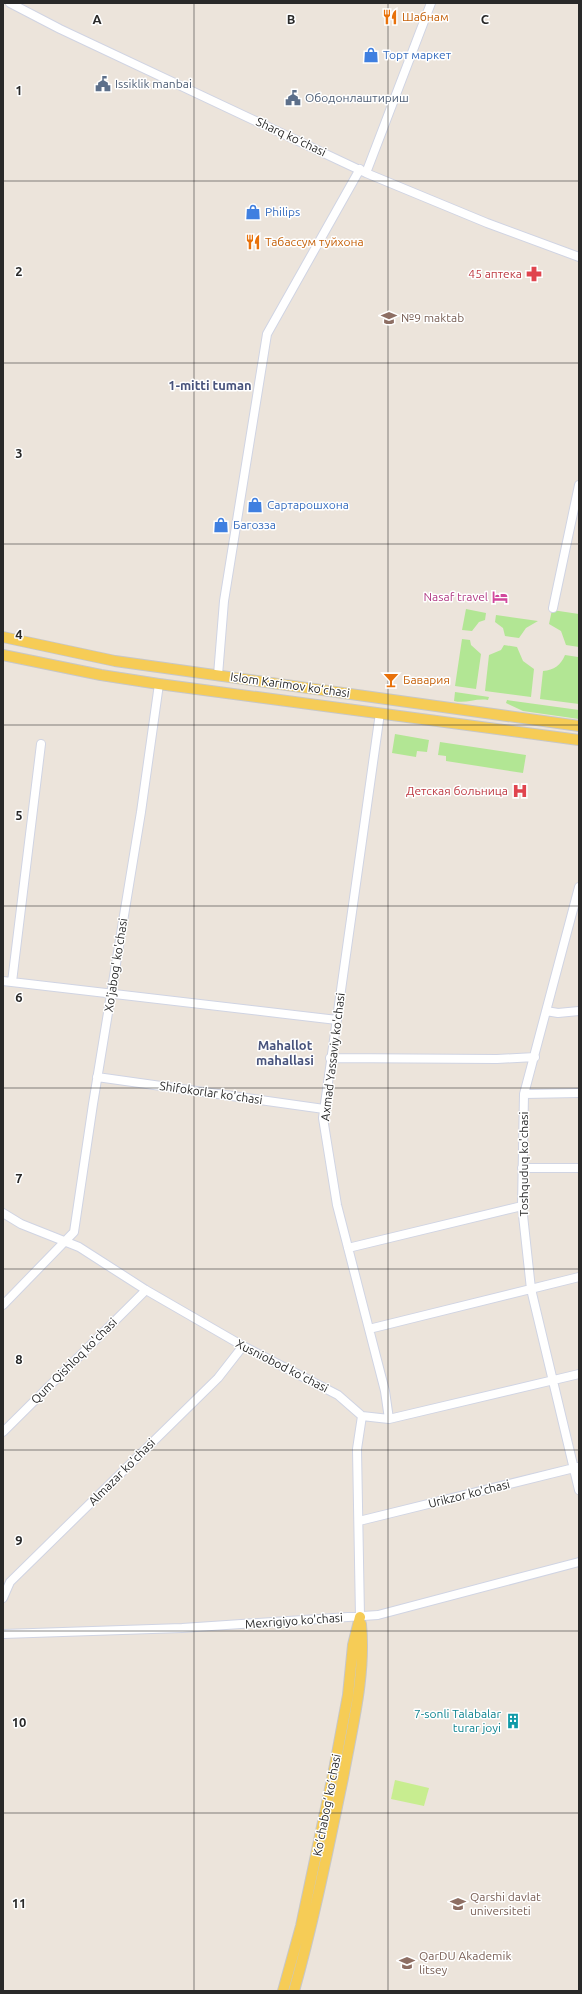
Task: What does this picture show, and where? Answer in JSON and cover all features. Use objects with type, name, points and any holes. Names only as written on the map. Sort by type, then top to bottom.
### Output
[{"type":"main road","name":"Islom Karimov ko‘chasi","points":[[3,637],[114,661],[579,726]]},
{"type":"main road","name":"Islom Karimov ko‘chasi","points":[[3,655],[112,677],[579,740]]},
{"type":"main road","points":[[112,677],[118,672],[118,666],[114,661]]},
{"type":"main road","name":"Ko‘chabog‘ ko‘chasi","points":[[283,1991],[301,1926],[332,1778],[348,1695],[353,1645],[360,1617]]},
{"type":"main road","name":"Ko‘chabog‘ ko‘chasi","points":[[294,1991],[320,1889],[358,1699],[363,1644],[360,1617]]},
{"type":"street","name":"Sharq ko‘chasi","points":[[10,3],[60,29],[363,171],[487,223],[579,257]]},
{"type":"street","points":[[218,675],[224,601],[267,334],[363,171],[431,3]]},
{"type":"street","points":[[553,608],[579,485]]},
{"type":"street","name":"Xo'jabog' ko'chasi","points":[[3,1305],[74,1232],[97,1076],[141,812],[160,684]]},
{"type":"street","name":"Axmad Yassaviy ko'chasi","points":[[380,713],[337,1020],[330,1058],[323,1118],[337,1204],[385,1391],[389,1419]]},
{"type":"street","points":[[12,982],[41,744]]},
{"type":"street","name":"Toshquduq ko'chasi","points":[[579,887],[524,1094],[522,1168],[522,1206],[531,1289],[553,1381],[576,1467],[579,1490]]},
{"type":"street","points":[[3,981],[337,1020]]},
{"type":"street","points":[[546,1011],[558,1013],[579,1011]]},
{"type":"street","points":[[330,1058],[497,1059],[535,1057]]},
{"type":"street","name":"Shifokorlar ko'chasi","points":[[97,1076],[324,1109]]},
{"type":"street","points":[[524,1094],[579,1093]]},
{"type":"street","points":[[522,1168],[579,1168]]},
{"type":"street","points":[[348,1248],[522,1206]]},
{"type":"street","name":"Xusniobod ko'chasi","points":[[3,1213],[21,1224],[78,1248],[146,1290],[243,1346],[338,1395],[362,1416]]},
{"type":"street","points":[[369,1329],[579,1277]]},
{"type":"street","name":"Qum Qishloq ko'chasi","points":[[3,1432],[146,1290]]},
{"type":"street","name":"Almazar ko'chasi","points":[[3,1598],[10,1582],[218,1378],[243,1346]]},
{"type":"street","points":[[362,1416],[389,1419],[579,1374]]},
{"type":"street","name":"Ko‘chabog‘ ko‘chasi","points":[[360,1617],[357,1449],[362,1416]]},
{"type":"street","name":"Urikzor ko'chasi","points":[[359,1521],[576,1467]]},
{"type":"street","name":"Mexrigiyo ko'chasi","points":[[3,1634],[182,1628],[378,1615],[579,1562]]},
{"type":"green space","points":[[466,609],[486,613],[485,620],[479,622],[472,631],[462,630]]},
{"type":"green space","points":[[552,610],[579,614],[579,647],[566,645],[561,631],[549,624]]},
{"type":"green space","points":[[496,615],[538,621],[526,628],[519,638],[505,636],[503,628],[495,622]]},
{"type":"green space","points":[[462,639],[470,640],[471,645],[481,654],[476,689],[455,686]]},
{"type":"green space","points":[[504,645],[517,647],[523,661],[534,669],[531,697],[485,691],[489,655],[501,650]]},
{"type":"green space","points":[[565,655],[578,657],[579,704],[540,699],[543,671],[557,666]]},
{"type":"green space","points":[[455,692],[489,697],[488,700],[458,702],[454,701]]},
{"type":"green space","points":[[507,700],[579,710],[579,719],[523,711],[506,703]]},
{"type":"green space","points":[[395,734],[429,740],[427,752],[417,751],[416,757],[392,753]]},
{"type":"green space","points":[[440,742],[526,755],[523,773],[446,761],[446,756],[438,755]]},
{"type":"green space","points":[[395,1780],[429,1788],[424,1806],[391,1799]]},
{"type":"place","name":"Шабнам","points":[[390,17]]},
{"type":"place","name":"Торт маркет","points":[[371,55]]},
{"type":"place","name":"Issiklik manbai","points":[[103,84]]},
{"type":"place","name":"Ободонлаштириш","points":[[293,98]]},
{"type":"place","name":"Philips","points":[[253,212]]},
{"type":"place","name":"Табассум туйхона","points":[[253,242]]},
{"type":"place","name":"45 аптека","points":[[534,274]]},
{"type":"place","name":"№9 maktab","points":[[389,318]]},
{"type":"place","name":"Сартарошхона","points":[[255,505]]},
{"type":"place","name":"Багозза","points":[[221,525]]},
{"type":"place","name":"Nasaf travel","points":[[500,597]]},
{"type":"place","name":"Бавария","points":[[391,680]]},
{"type":"place","name":"Детская больница","points":[[520,791]]},
{"type":"place","name":"7-sonli Talabalar turar joyi","points":[[513,1721]]},
{"type":"place","name":"Qarshi davlat universiteti","points":[[458,1904]]},
{"type":"place","name":"QarDU Akademik litsey","points":[[407,1963]]},
{"type":"district","name":"1-mitti tuman","points":[[210,385]]},
{"type":"district","name":"Mahallot mahallasi","points":[[285,1052]]}]
